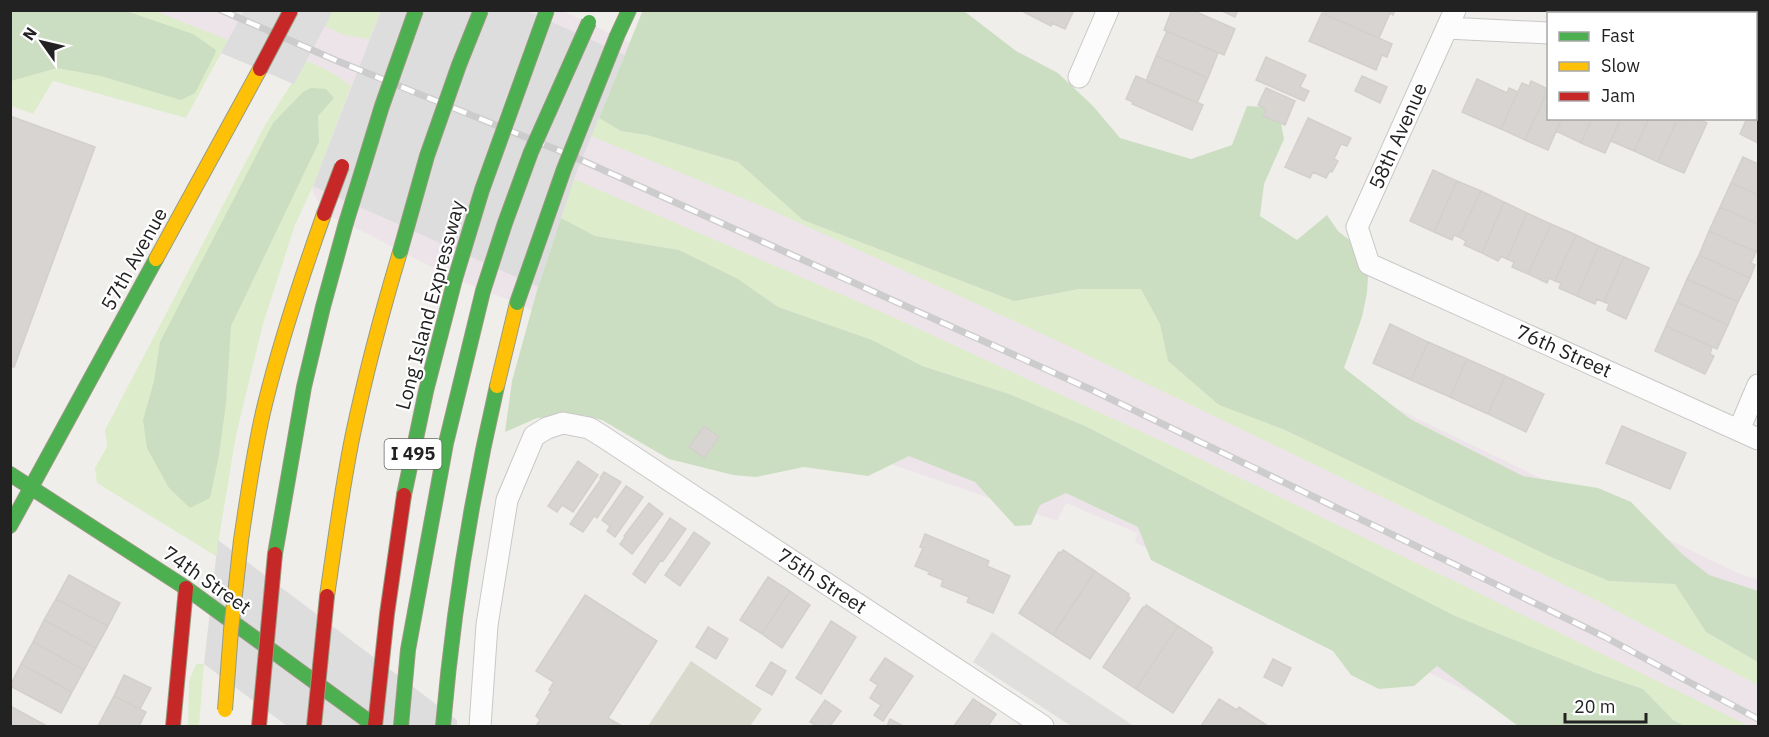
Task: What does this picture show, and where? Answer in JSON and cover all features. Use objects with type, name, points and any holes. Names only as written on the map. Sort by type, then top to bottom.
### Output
[{"type":"main road","name":"57th Avenue","points":[[10,526],[291,10]]},
{"type":"main road","points":[[377,81],[409,10]]},
{"type":"main road","points":[[259,726],[275,554],[304,387],[322,307],[346,224],[382,106],[416,10]]},
{"type":"main road","points":[[314,726],[327,596],[342,495],[362,396],[385,302],[427,156],[481,10]]},
{"type":"main road","name":"Long Island Expressway","points":[[375,726],[384,631],[417,430],[455,279],[482,190],[547,10]]},
{"type":"main road","points":[[443,726],[455,610],[466,538],[480,460],[517,303],[554,194],[629,10]]},
{"type":"main road","points":[[401,726],[408,650],[446,443],[483,291],[531,152],[592,16]]},
{"type":"main road","points":[[224,726],[231,630],[242,540],[251,474],[264,406],[279,348],[324,214],[348,152]]},
{"type":"main road","name":"74th Street","points":[[10,474],[186,588],[375,726]]},
{"type":"main road","points":[[173,726],[186,588]]},
{"type":"street","points":[[1079,77],[1108,10]]},
{"type":"street","points":[[1451,19],[1547,33]]},
{"type":"street","name":"58th Avenue","points":[[1369,264],[1357,227],[1451,19]]},
{"type":"street","name":"76th Street","points":[[1369,264],[1758,439]]},
{"type":"street","points":[[1739,430],[1758,385]]},
{"type":"street","name":"75th Street","points":[[480,726],[487,625],[507,500],[534,436],[563,423],[589,428],[602,436],[1043,726]]},
{"type":"shaded area","points":[[47,11],[563,11],[1740,574],[1758,579],[1758,726],[1537,726],[1333,625],[1317,637],[1135,542],[1137,533],[1066,503],[1057,521],[768,422],[517,303],[455,279],[324,214],[278,119],[293,84],[222,53],[211,70]]},
{"type":"shaded area","points":[[992,632],[1134,726],[1071,726],[973,662]]},
{"type":"shaded area","points":[[691,661],[762,709],[750,726],[648,726]]},
{"type":"green space","points":[[643,10],[964,11],[1016,51],[1058,73],[1093,106],[1120,138],[1191,159],[1232,145],[1247,106],[1278,108],[1284,139],[1264,184],[1260,216],[1297,240],[1327,215],[1338,231],[1363,251],[1368,277],[1367,293],[1362,317],[1344,368],[1410,419],[1523,476],[1598,488],[1631,502],[1682,554],[1709,575],[1758,591],[1758,662],[1706,632],[1675,584],[1609,581],[1551,557],[1285,430],[1219,405],[1168,361],[1160,324],[1141,289],[1079,289],[1014,301],[803,220],[738,162],[647,135],[621,131],[599,118]]},
{"type":"green space","points":[[10,11],[126,11],[193,34],[216,50],[195,93],[181,100],[101,76],[57,68],[11,81]]},
{"type":"green space","points":[[11,11],[155,11],[228,40],[186,118],[53,81],[33,114],[11,106]]},
{"type":"green space","points":[[329,11],[381,11],[369,39],[344,35],[323,25]]},
{"type":"green space","points":[[306,61],[330,72],[351,86],[313,186],[295,225],[263,324],[236,435],[216,556],[97,483],[95,468],[107,447],[105,430],[265,125]]},
{"type":"green space","points":[[311,88],[326,89],[334,98],[318,116],[319,142],[231,326],[226,403],[210,498],[190,508],[169,488],[147,448],[143,420],[154,381],[160,342],[273,123],[303,92]]},
{"type":"green space","points":[[599,118],[621,131],[647,135],[738,162],[803,220],[1014,301],[1079,289],[1141,289],[1160,324],[1168,361],[1219,405],[1285,430],[1551,557],[1609,581],[1675,584],[1706,632],[1758,662],[1758,685],[1596,600],[1060,342],[769,209],[591,136]]},
{"type":"green space","points":[[574,179],[884,313],[1194,456],[1749,726],[1685,726],[1673,720],[1643,689],[1596,673],[1455,616],[1085,426],[1009,394],[922,366],[872,340],[778,307],[738,279],[679,250],[595,236],[561,218]]},
{"type":"green space","points":[[561,218],[595,236],[679,250],[738,279],[778,307],[872,340],[922,366],[1009,394],[1085,426],[1455,616],[1596,673],[1643,689],[1673,720],[1685,726],[1518,726],[1437,666],[1414,686],[1379,689],[1351,675],[1333,651],[1151,560],[1138,527],[1066,493],[1040,505],[1031,525],[1015,526],[975,482],[909,456],[868,476],[804,467],[756,477],[733,475],[669,459],[602,420],[581,415],[537,418],[505,432],[512,381],[538,287]]},
{"type":"green space","points":[[196,664],[204,664],[199,726],[188,726],[189,681]]},
{"type":"pier","points":[[244,11],[333,11],[294,84],[221,53]]},
{"type":"pier","points":[[381,11],[527,11],[625,55],[577,171],[538,287],[313,186]]},
{"type":"pier","points":[[218,540],[457,720],[457,726],[287,726],[204,664]]},
{"type":"building","points":[[1020,10],[1074,10],[1065,29],[1052,23],[1051,26]]},
{"type":"building","points":[[1172,10],[1192,10],[1235,29],[1224,55],[1164,30]]},
{"type":"building","points":[[1220,10],[1238,10],[1235,17]]},
{"type":"building","points":[[1325,10],[1395,10],[1393,15],[1390,13],[1379,38],[1324,14]]},
{"type":"building","points":[[1322,13],[1392,44],[1387,57],[1382,55],[1376,70],[1309,41]]},
{"type":"building","points":[[1167,31],[1218,53],[1208,78],[1156,56]]},
{"type":"building","points":[[1156,56],[1208,78],[1197,103],[1146,81]]},
{"type":"building","points":[[1266,57],[1306,75],[1300,87],[1309,91],[1304,101],[1256,80]]},
{"type":"building","points":[[1136,76],[1203,105],[1192,130],[1132,104],[1133,102],[1126,99]]},
{"type":"building","points":[[1362,76],[1387,87],[1380,103],[1355,91]]},
{"type":"building","points":[[1477,79],[1507,93],[1509,88],[1518,92],[1501,129],[1462,112]]},
{"type":"building","points":[[1531,81],[1547,89],[1547,91],[1525,140],[1501,129],[1522,83],[1529,86]]},
{"type":"building","points":[[1266,88],[1295,101],[1285,125],[1263,116],[1266,109],[1258,105]]},
{"type":"building","points":[[1547,91],[1547,120],[1561,120],[1548,150],[1525,140]]},
{"type":"building","points":[[1758,113],[1758,143],[1740,134],[1746,120],[1757,120]]},
{"type":"building","points":[[10,116],[95,147],[14,367],[10,366]]},
{"type":"building","points":[[1308,118],[1351,138],[1347,146],[1341,144],[1334,159],[1338,161],[1326,178],[1313,172],[1310,178],[1285,167]]},
{"type":"building","points":[[1561,120],[1591,120],[1581,143],[1556,131]]},
{"type":"building","points":[[1591,120],[1620,120],[1605,153],[1581,143]]},
{"type":"building","points":[[1620,120],[1648,120],[1634,151],[1611,141]]},
{"type":"building","points":[[1648,120],[1677,120],[1658,162],[1634,151]]},
{"type":"building","points":[[1677,120],[1702,120],[1707,123],[1684,173],[1658,162]]},
{"type":"building","points":[[1743,157],[1758,164],[1758,195],[1731,183]]},
{"type":"building","points":[[1433,170],[1457,181],[1434,232],[1410,221]]},
{"type":"building","points":[[1457,181],[1481,191],[1459,237],[1454,235],[1452,240],[1434,232]]},
{"type":"building","points":[[1731,183],[1758,195],[1758,224],[1720,207]]},
{"type":"building","points":[[1481,191],[1504,202],[1482,253],[1464,245],[1466,241],[1459,237]]},
{"type":"building","points":[[1504,202],[1527,213],[1507,259],[1501,256],[1498,261],[1482,253]]},
{"type":"building","points":[[1720,207],[1758,224],[1756,252],[1709,231]]},
{"type":"building","points":[[1527,213],[1551,224],[1528,274],[1512,267],[1514,262],[1507,259]]},
{"type":"building","points":[[1551,224],[1576,235],[1555,281],[1549,278],[1547,283],[1528,274]]},
{"type":"building","points":[[1709,231],[1756,252],[1751,263],[1755,265],[1750,278],[1699,255]]},
{"type":"building","points":[[1576,235],[1599,246],[1577,296],[1559,288],[1561,283],[1555,281]]},
{"type":"building","points":[[1599,246],[1624,257],[1604,302],[1597,299],[1595,304],[1577,296]]},
{"type":"building","points":[[1699,255],[1750,278],[1738,302],[1687,279]]},
{"type":"building","points":[[1624,257],[1649,268],[1626,319],[1607,310],[1609,304],[1604,302]]},
{"type":"building","points":[[1687,279],[1738,302],[1728,325],[1677,302]]},
{"type":"building","points":[[1677,302],[1728,325],[1717,349],[1666,326]]},
{"type":"building","points":[[1390,324],[1428,342],[1411,380],[1373,363]]},
{"type":"building","points":[[1666,326],[1712,347],[1710,354],[1714,356],[1705,374],[1655,351]]},
{"type":"building","points":[[1428,342],[1467,359],[1450,397],[1411,380]]},
{"type":"building","points":[[1467,359],[1505,376],[1488,414],[1450,397]]},
{"type":"building","points":[[1505,376],[1544,394],[1526,432],[1488,414]]},
{"type":"building","points":[[704,426],[719,437],[704,458],[689,447]]},
{"type":"building","points":[[1622,426],[1686,453],[1670,489],[1606,463]]},
{"type":"building","points":[[578,461],[598,475],[573,512],[562,505],[557,512],[548,506]]},
{"type":"building","points":[[604,472],[621,482],[597,518],[594,516],[583,532],[570,524]]},
{"type":"building","points":[[626,486],[643,497],[615,537],[607,531],[610,526],[602,520]]},
{"type":"building","points":[[649,503],[663,514],[632,554],[620,544]]},
{"type":"building","points":[[670,518],[686,529],[645,583],[633,574]]},
{"type":"building","points":[[694,532],[710,543],[680,586],[665,575]]},
{"type":"building","points":[[925,534],[989,561],[987,566],[1010,576],[993,613],[967,602],[969,597],[941,586],[943,580],[915,566],[923,548],[920,547]]},
{"type":"building","points":[[1063,550],[1095,571],[1053,635],[1019,613],[1059,552]]},
{"type":"building","points":[[1095,571],[1129,594],[1130,598],[1090,659],[1053,635]]},
{"type":"building","points":[[69,575],[120,603],[108,626],[56,599]]},
{"type":"building","points":[[768,577],[790,591],[762,634],[740,620]]},
{"type":"building","points":[[790,591],[810,605],[782,648],[762,634]]},
{"type":"building","points":[[585,595],[657,641],[608,718],[622,726],[536,726],[540,720],[536,716],[554,682],[536,671]]},
{"type":"building","points":[[56,599],[108,626],[96,648],[44,620]]},
{"type":"building","points":[[1146,605],[1178,626],[1136,689],[1103,667]]},
{"type":"building","points":[[44,620],[96,648],[84,670],[33,642]]},
{"type":"building","points":[[831,621],[856,637],[821,694],[796,678]]},
{"type":"building","points":[[1178,626],[1212,648],[1213,652],[1173,713],[1136,689]]},
{"type":"building","points":[[708,627],[728,639],[716,659],[696,647]]},
{"type":"building","points":[[33,642],[84,670],[72,692],[21,664]]},
{"type":"building","points":[[885,658],[913,676],[883,721],[874,715],[881,705],[870,698],[878,685],[870,680]]},
{"type":"building","points":[[1273,659],[1291,668],[1282,686],[1264,677]]},
{"type":"building","points":[[771,662],[786,671],[772,695],[756,686]]},
{"type":"building","points":[[21,664],[72,692],[61,713],[10,686]]},
{"type":"building","points":[[124,675],[151,688],[140,709],[114,696]]},
{"type":"building","points":[[114,696],[146,712],[139,726],[98,726]]},
{"type":"building","points":[[973,699],[996,714],[988,726],[954,726]]},
{"type":"building","points":[[1219,699],[1237,710],[1239,707],[1268,726],[1201,726]]},
{"type":"building","points":[[825,700],[841,711],[830,726],[817,726],[810,722]]},
{"type":"building","points":[[10,706],[45,725],[10,726]]},
{"type":"building","points":[[890,719],[903,726],[887,726]]},
{"type":"railway","points":[[221,10],[335,60],[570,155],[1092,390],[1605,637],[1758,719]]},
{"type":"traffic: fast","points":[[346,223],[382,106],[416,10]]},
{"type":"traffic: fast","points":[[400,252],[427,156],[481,10]]},
{"type":"traffic: fast","points":[[455,279],[482,190],[547,10]]},
{"type":"traffic: fast","points":[[617,36],[629,10]]},
{"type":"traffic: fast","points":[[483,291],[531,152],[589,22]]},
{"type":"traffic: fast","points":[[517,303],[564,169],[617,36]]},
{"type":"traffic: fast","points":[[275,554],[304,387],[346,223]]},
{"type":"traffic: fast","points":[[10,526],[156,259]]},
{"type":"traffic: fast","points":[[404,495],[426,391],[455,279]]},
{"type":"traffic: fast","points":[[401,726],[408,650],[446,443],[483,291]]},
{"type":"traffic: fast","points":[[443,726],[464,555],[497,386]]},
{"type":"traffic: fast","points":[[10,474],[186,588],[375,726]]},
{"type":"traffic: slow","points":[[156,259],[260,69]]},
{"type":"traffic: slow","points":[[241,540],[254,454],[265,404],[292,308],[324,214]]},
{"type":"traffic: slow","points":[[327,596],[353,434],[363,388],[400,252]]},
{"type":"traffic: slow","points":[[497,386],[517,303]]},
{"type":"traffic: slow","points":[[225,710],[241,540]]},
{"type":"traffic: jam","points":[[260,69],[291,10]]},
{"type":"traffic: jam","points":[[324,214],[342,166]]},
{"type":"traffic: jam","points":[[375,726],[387,614],[404,495]]},
{"type":"traffic: jam","points":[[259,726],[275,554]]},
{"type":"traffic: jam","points":[[173,726],[186,588]]},
{"type":"traffic: jam","points":[[314,726],[327,596]]}]
